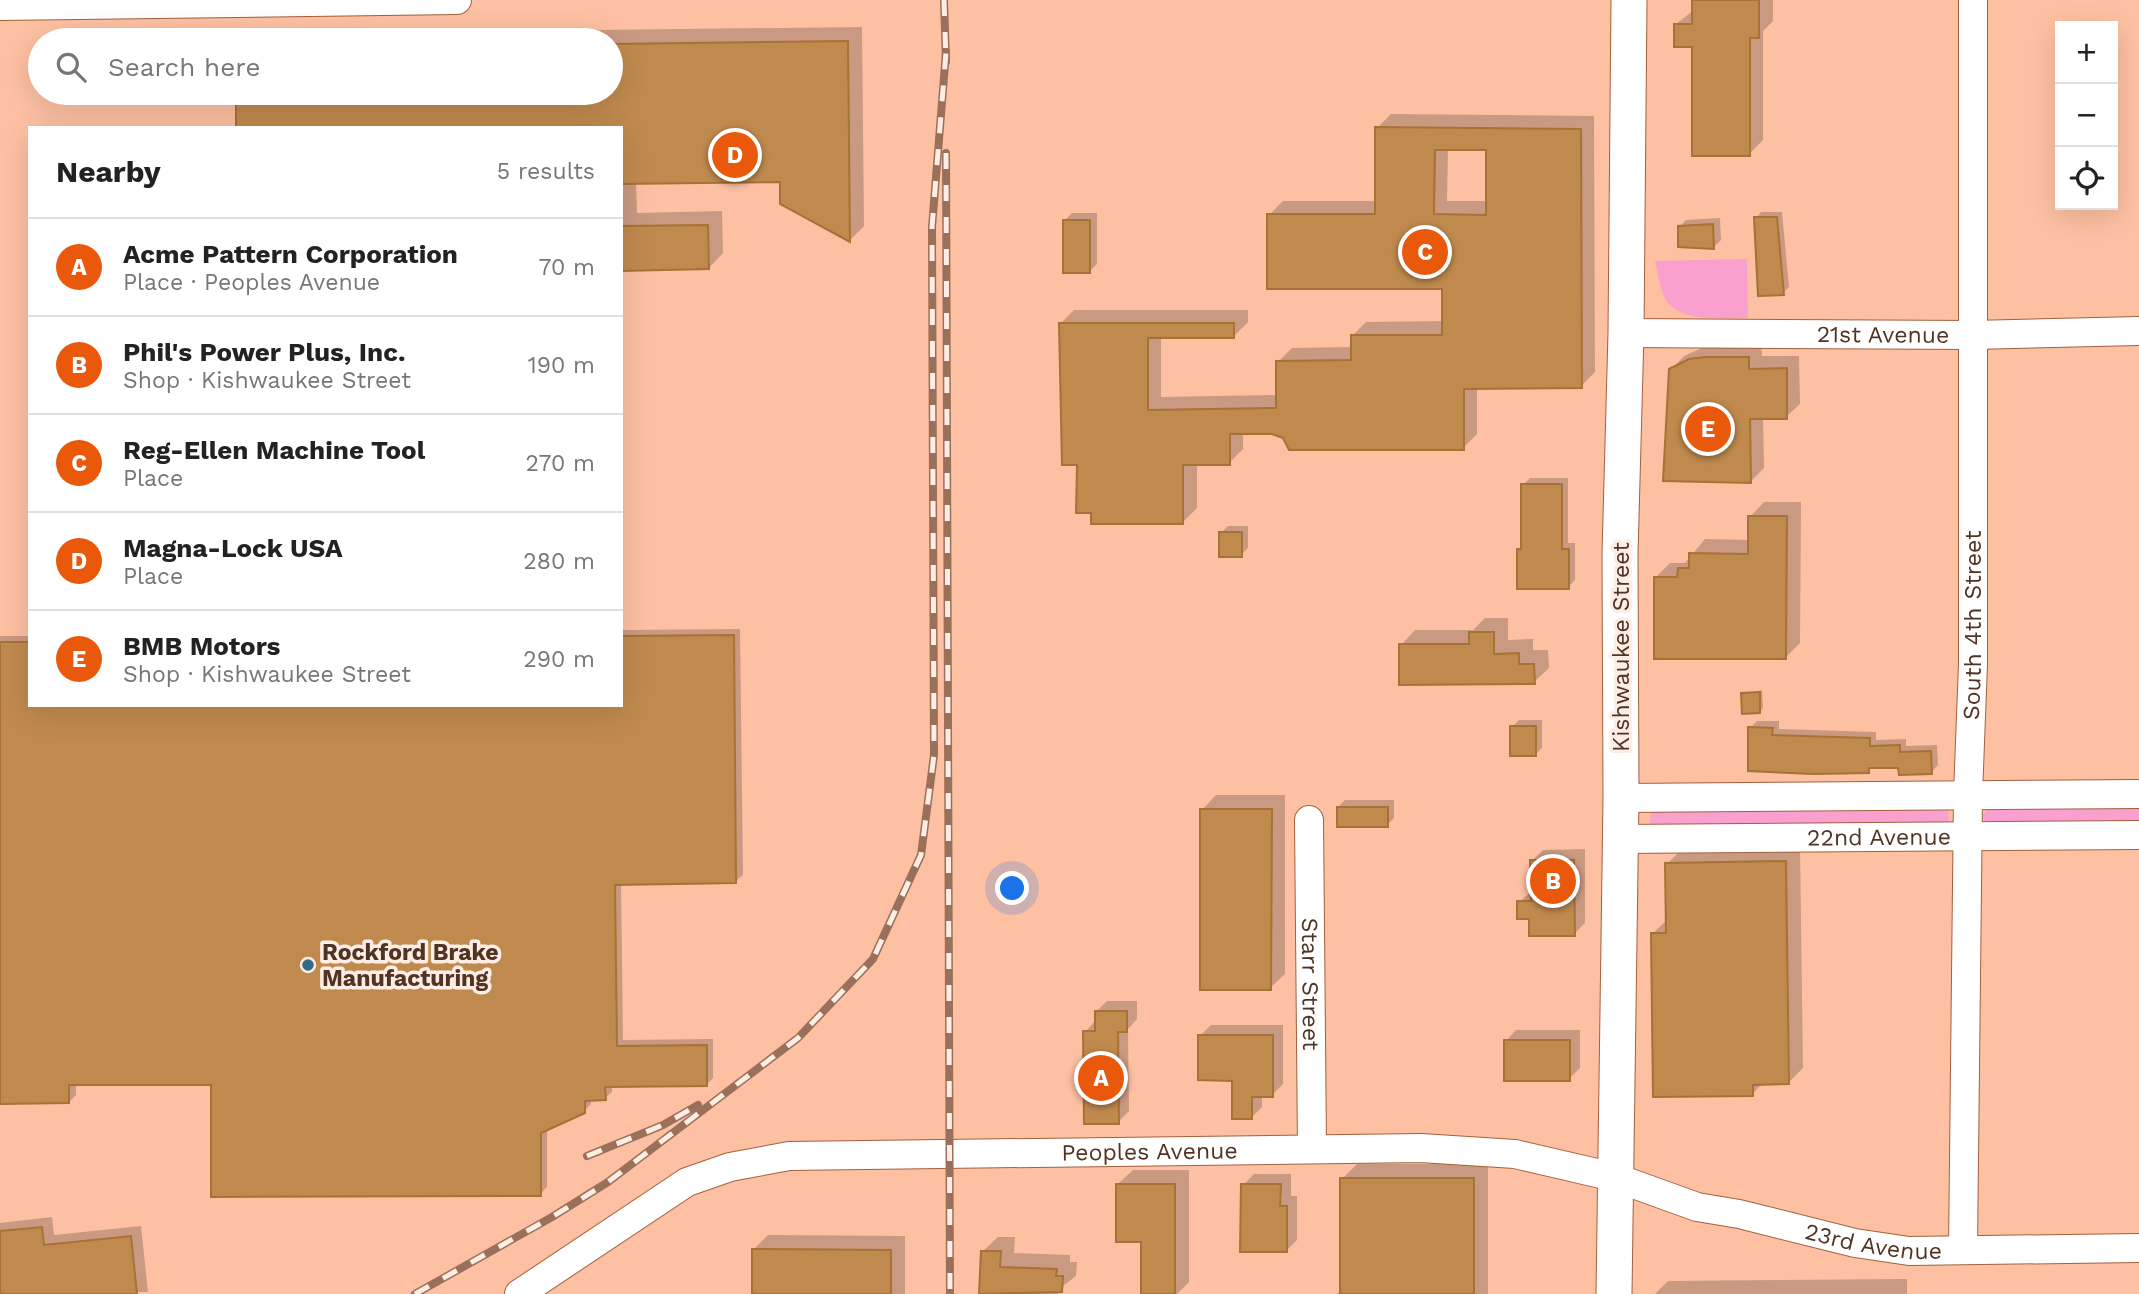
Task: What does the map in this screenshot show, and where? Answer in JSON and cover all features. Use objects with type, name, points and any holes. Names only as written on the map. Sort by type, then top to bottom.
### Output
[{"type":"main road","name":"Kishwaukee Street","points":[[1614,1294],[1621,798],[1620,554],[1626,333],[1629,0]]},
{"type":"street","points":[[0,6],[457,0]]},
{"type":"street","name":"South 4th Street","points":[[1963,1250],[1968,795],[1973,664],[1973,0]]},
{"type":"street","name":"21st Avenue","points":[[1626,333],[1973,335],[2139,331]]},
{"type":"street","name":"22nd Avenue","points":[[1621,798],[2139,794]]},
{"type":"street","name":"Starr Street","points":[[1309,820],[1312,1148]]},
{"type":"street","name":"22nd Avenue","points":[[1620,839],[2139,835]]},
{"type":"street","name":"Peoples Avenue","points":[[519,1294],[687,1182],[730,1167],[789,1156],[1421,1148],[1515,1154],[1614,1177]]},
{"type":"street","name":"23rd Avenue","points":[[1614,1177],[1697,1207],[1738,1214],[1855,1243],[1909,1251],[2139,1248]]},
{"type":"shaded area","points":[[1747,259],[1748,318],[1700,317],[1678,311],[1669,304],[1663,294],[1655,261]]},
{"type":"shaded area","points":[[2139,804],[2139,824],[1985,823],[1982,816],[1989,806]]},
{"type":"shaded area","points":[[1948,808],[1949,823],[1661,827],[1650,824],[1651,812]]},
{"type":"building","points":[[1692,0],[1759,0],[1759,38],[1750,38],[1750,156],[1692,156],[1692,47],[1674,47],[1674,24],[1692,24]]},
{"type":"building","points":[[848,41],[850,242],[780,204],[780,182],[623,184],[623,126],[236,126],[236,105],[623,105],[623,44]]},
{"type":"building","points":[[1375,127],[1581,129],[1582,388],[1464,389],[1464,450],[1289,450],[1283,438],[1272,434],[1230,434],[1230,465],[1183,465],[1183,524],[1091,524],[1091,513],[1076,513],[1077,465],[1062,465],[1059,323],[1234,323],[1234,338],[1148,338],[1148,410],[1276,408],[1276,361],[1351,360],[1351,335],[1442,335],[1442,289],[1267,289],[1267,214],[1375,214]],"holes":[[[1435,150],[1486,150],[1486,215],[1434,214]]]},
{"type":"building","points":[[1754,217],[1777,217],[1784,295],[1758,296]]},
{"type":"building","points":[[1063,220],[1090,220],[1090,273],[1063,273]]},
{"type":"building","points":[[1713,224],[1714,249],[1678,247],[1678,226]]},
{"type":"building","points":[[708,225],[709,269],[623,271],[623,226]]},
{"type":"building","points":[[1749,357],[1749,369],[1787,368],[1787,419],[1750,419],[1751,483],[1663,481],[1669,369],[1689,359]]},
{"type":"building","points":[[1521,484],[1562,484],[1562,549],[1569,549],[1569,589],[1517,589],[1517,549],[1521,549]]},
{"type":"building","points":[[1748,516],[1787,516],[1786,659],[1654,659],[1654,577],[1677,577],[1678,568],[1689,568],[1689,553],[1748,554]]},
{"type":"building","points":[[1219,532],[1242,532],[1242,557],[1219,557]]},
{"type":"building","points":[[1469,632],[1494,632],[1494,654],[1519,653],[1519,664],[1534,664],[1535,684],[1399,685],[1399,644],[1469,644]]},
{"type":"building","name":"Rockford Brake Manufacturing","points":[[734,635],[736,883],[615,885],[617,1046],[707,1045],[707,1086],[605,1087],[606,1100],[585,1101],[585,1113],[541,1133],[541,1196],[211,1197],[211,1085],[69,1085],[69,1103],[0,1104],[0,642],[28,642],[28,707],[623,707],[623,636]]},
{"type":"building","points":[[1760,692],[1760,713],[1742,714],[1741,693]]},
{"type":"building","points":[[1510,726],[1536,726],[1536,756],[1510,756]]},
{"type":"building","points":[[1748,727],[1773,728],[1772,735],[1870,738],[1870,746],[1900,745],[1900,752],[1931,751],[1932,774],[1899,775],[1898,768],[1869,768],[1869,773],[1748,771]]},
{"type":"building","points":[[1337,807],[1388,807],[1388,827],[1337,827]]},
{"type":"building","points":[[1200,809],[1272,809],[1271,990],[1200,990]]},
{"type":"building","points":[[1530,860],[1574,860],[1575,936],[1529,936],[1529,919],[1517,919],[1517,901],[1531,901]]},
{"type":"building","points":[[1786,861],[1789,1084],[1753,1085],[1753,1096],[1653,1097],[1651,933],[1666,933],[1665,863]]},
{"type":"building","points":[[1095,1011],[1127,1011],[1127,1032],[1118,1032],[1119,1124],[1084,1124],[1083,1031],[1095,1031]]},
{"type":"building","points":[[1198,1035],[1273,1035],[1273,1097],[1252,1097],[1252,1119],[1232,1119],[1232,1081],[1198,1080]]},
{"type":"building","points":[[1504,1040],[1570,1040],[1570,1081],[1504,1081]]},
{"type":"building","points":[[1340,1178],[1474,1178],[1474,1294],[1340,1294]]},
{"type":"building","points":[[1116,1184],[1175,1184],[1175,1294],[1141,1294],[1141,1242],[1116,1242]]},
{"type":"building","points":[[1241,1184],[1281,1184],[1280,1206],[1287,1206],[1287,1252],[1240,1252]]},
{"type":"building","points":[[42,1227],[44,1245],[131,1236],[137,1294],[0,1294],[0,1231]]},
{"type":"building","points":[[752,1249],[891,1250],[891,1294],[752,1294]]},
{"type":"building","points":[[981,1251],[1001,1251],[1000,1267],[1057,1269],[1056,1276],[1063,1276],[1062,1292],[979,1294]]},
{"type":"railway","points":[[944,0],[946,62]]},
{"type":"railway","points":[[415,1294],[552,1217],[608,1182],[798,1038],[873,959],[921,855],[934,755],[932,227],[946,52]]},
{"type":"railway","points":[[946,153],[950,1294]]},
{"type":"railway","points":[[587,1156],[663,1125],[698,1105]]},
{"type":"place","name":"Magna-Lock USA","points":[[735,155]]},
{"type":"place","name":"Reg-Ellen Machine Tool","points":[[1425,252]]},
{"type":"place","name":"BMB Motors","points":[[1708,429]]},
{"type":"place","name":"Phil's Power Plus, Inc.","points":[[1553,881]]},
{"type":"place","name":"Rockford Brake Manufacturing","points":[[308,965]]},
{"type":"place","name":"Acme Pattern Corporation","points":[[1101,1078]]}]
